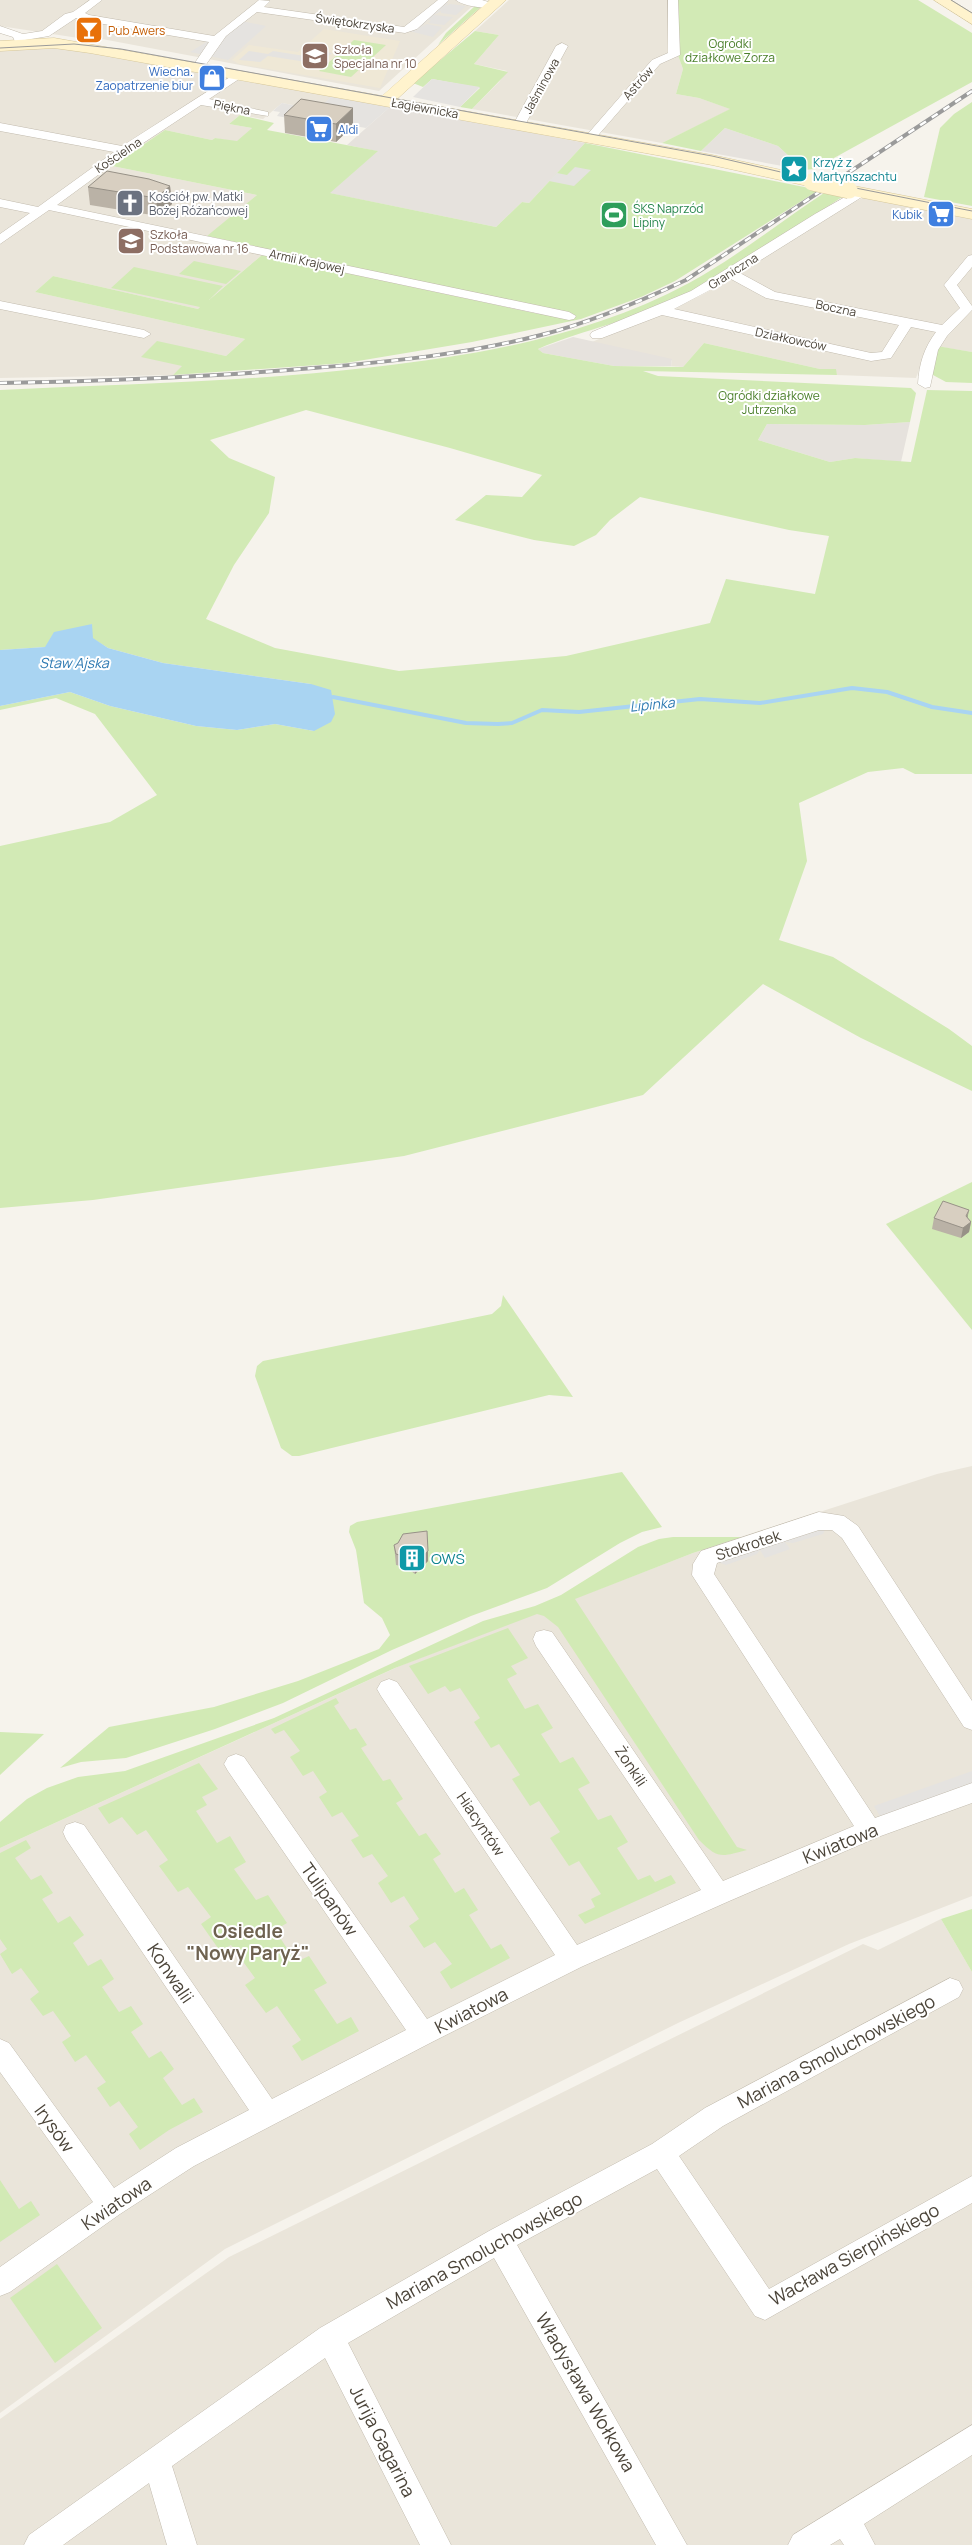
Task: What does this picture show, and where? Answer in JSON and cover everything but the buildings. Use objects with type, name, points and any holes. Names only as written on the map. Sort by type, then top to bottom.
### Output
[{"type":"street","points":[[0,41],[45,34],[69,16],[76,14],[97,0]]},
{"type":"street","points":[[198,67],[205,62],[208,52],[216,40],[266,0]]},
{"type":"street","name":"Świętokrzyska","points":[[255,9],[404,30],[413,27],[444,0]]},
{"type":"street","points":[[461,0],[496,3]]},
{"type":"street","name":"Astrów","points":[[590,138],[656,62],[674,55],[673,0]]},
{"type":"street","points":[[941,0],[972,19]]},
{"type":"street","points":[[385,101],[496,3]]},
{"type":"street","points":[[76,14],[216,40]]},
{"type":"street","points":[[0,29],[18,38]]},
{"type":"street","name":"Łagiewnicka","points":[[0,46],[18,38],[198,67],[712,160],[972,214]]},
{"type":"street","name":"Jaśminowa","points":[[519,125],[562,46]]},
{"type":"street","name":"Kościelna","points":[[0,240],[124,150],[238,75]]},
{"type":"street","name":"Piękna","points":[[199,101],[264,114]]},
{"type":"street","points":[[0,127],[124,150]]},
{"type":"street","name":"Graniczna","points":[[597,335],[693,296],[731,274],[855,191]]},
{"type":"street","name":"Armii Krajowej","points":[[0,203],[42,208],[569,316]]},
{"type":"street","points":[[925,384],[925,363],[930,351],[946,330],[967,308],[968,300],[950,285],[972,259]]},
{"type":"street","name":"Boczna","points":[[731,274],[771,295],[946,330]]},
{"type":"street","points":[[0,305],[144,334]]},
{"type":"street","name":"Działkowców","points":[[659,310],[871,357],[886,355],[907,323]]},
{"type":"street","name":"Stokrotek","points":[[870,1830],[703,1575],[704,1564],[710,1557],[819,1521],[829,1520],[842,1523],[850,1532],[972,1720]]},
{"type":"street","name":"Żonkili","points":[[544,1639],[718,1894]]},
{"type":"street","name":"Hiacyntów","points":[[389,1689],[572,1960]]},
{"type":"street","name":"Tulipanów","points":[[236,1764],[423,2034]]},
{"type":"street","name":"Kwiatowa","points":[[0,2283],[111,2205],[185,2157],[423,2034],[572,1960],[718,1894],[870,1830],[972,1793]]},
{"type":"street","name":"Konwalii","points":[[75,1832],[267,2114]]},
{"type":"street","name":"Mariana Smoluchowskiego","points":[[39,2545],[330,2338],[499,2240],[661,2152],[714,2117],[950,1989]]},
{"type":"street","name":"Irysów","points":[[0,2051],[111,2205]]},
{"type":"street","name":"Wacława Sierpińskiego","points":[[661,2152],[765,2306],[972,2189]]},
{"type":"street","name":"Władysława Wołkowa","points":[[499,2240],[672,2545]]},
{"type":"street","name":"Jurija Gagarina","points":[[330,2338],[436,2545]]},
{"type":"street","points":[[803,2545],[972,2440]]},
{"type":"street","points":[[156,2460],[182,2545]]},
{"type":"street","points":[[845,2520],[860,2545]]},
{"type":"shaded area","points":[[0,0],[479,0],[379,91],[102,39],[98,41],[0,26]]},
{"type":"shaded area","points":[[509,0],[678,0],[675,47],[683,69],[676,94],[699,98],[731,109],[662,143],[472,109],[499,82],[507,71],[474,64],[499,35],[475,31]]},
{"type":"shaded area","points":[[442,2],[448,3],[446,6],[450,4],[466,6],[456,15],[441,13],[441,11],[434,15],[453,17],[444,25],[428,23],[431,20],[428,20],[421,27],[427,24],[442,27],[433,37],[405,30]]},
{"type":"shaded area","points":[[241,21],[266,26],[228,60],[190,52]]},
{"type":"shaded area","name":"Szkoła Specjalna nr 10","points":[[324,29],[400,41],[380,88],[239,64],[232,60],[249,45],[298,52]]},
{"type":"shaded area","points":[[41,47],[62,48],[332,96],[318,110],[282,103],[263,119],[240,115],[229,124],[252,128],[237,142],[215,138],[212,140],[165,130],[112,166],[257,195],[201,242],[262,255],[198,309],[53,276],[35,292],[245,339],[226,356],[157,342],[183,366],[173,375],[0,378],[0,51]]},
{"type":"shaded area","points":[[312,50],[332,53],[319,64],[268,56],[260,62],[239,60],[249,51],[268,54],[273,51],[305,56]]},
{"type":"shaded area","points":[[432,79],[480,87],[460,107],[413,97]]},
{"type":"shaded area","points":[[332,96],[391,106],[366,128],[302,117],[299,120],[277,116],[280,112],[273,111],[282,103],[317,110]]},
{"type":"shaded area","points":[[391,106],[585,143],[529,203],[522,202],[496,227],[329,193],[377,151],[347,145]]},
{"type":"shaded area","points":[[725,128],[778,146],[804,170],[701,151]]},
{"type":"shaded area","points":[[575,167],[591,170],[574,186],[549,181],[557,173],[567,175]]},
{"type":"shaded area","points":[[867,196],[972,217],[972,352],[928,345],[916,378],[837,375],[835,369],[820,369],[704,343],[683,367],[671,366],[672,360],[592,342],[700,296],[743,272],[822,217]]},
{"type":"shaded area","points":[[573,337],[672,359],[671,366],[614,366],[543,353],[538,349]]},
{"type":"shaded area","points":[[910,422],[901,462],[855,458],[830,462],[758,440],[767,424],[865,425]]},
{"type":"shaded area","points":[[972,1466],[972,1896],[849,1944],[678,2023],[225,2249],[0,2413],[0,1848],[402,1665],[693,1553],[937,1474]]},
{"type":"shaded area","points":[[826,1528],[823,1534],[793,1543],[785,1542],[790,1549],[765,1558],[760,1550],[757,1554],[726,1565],[718,1562]]},
{"type":"shaded area","points":[[972,1771],[972,1785],[881,1818],[874,1806]]},
{"type":"shaded area","points":[[941,1919],[972,1972],[972,2545],[0,2545],[0,2419],[229,2257],[863,1944],[878,1950]]},
{"type":"green space","name":"Ogródki działkowe Zorza","points":[[678,0],[918,0],[972,33],[972,82],[814,169],[804,170],[778,146],[725,128],[701,151],[662,143],[730,109],[699,98],[676,94],[683,69],[675,47]]},
{"type":"green space","points":[[476,5],[482,6],[438,45],[446,33]]},
{"type":"green space","points":[[475,31],[499,35],[474,64],[508,72],[472,109],[460,107],[480,88],[432,79],[423,87],[413,83]]},
{"type":"green space","points":[[354,40],[386,45],[351,77],[319,71]]},
{"type":"green space","points":[[972,102],[972,206],[924,197],[940,128],[954,114]]},
{"type":"green space","points":[[240,115],[274,123],[267,130],[378,151],[330,193],[496,227],[522,202],[529,203],[585,143],[819,190],[675,281],[641,297],[581,319],[472,342],[346,363],[173,375],[182,366],[141,357],[157,341],[226,356],[245,339],[35,292],[53,276],[198,309],[200,307],[111,288],[134,267],[223,286],[209,300],[262,255],[539,314],[545,309],[207,236],[257,195],[112,166],[165,130],[212,140],[215,138],[237,141],[252,128],[229,124]]},
{"type":"green space","name":"Ogródki działkowe Jutrzenka","points":[[827,191],[845,195],[765,250],[703,287],[664,306],[538,349],[543,353],[614,366],[683,367],[704,343],[820,369],[836,369],[837,375],[643,371],[658,376],[911,388],[916,393],[910,422],[865,425],[767,424],[758,440],[830,462],[855,458],[911,462],[927,390],[972,391],[972,774],[915,774],[903,768],[868,772],[799,803],[807,861],[779,940],[833,957],[949,1029],[972,1046],[972,1091],[861,1038],[763,984],[643,1095],[404,1156],[93,1200],[0,1208],[0,846],[110,822],[157,795],[95,714],[56,698],[0,710],[0,706],[70,692],[110,706],[196,726],[237,730],[275,724],[314,731],[311,684],[163,663],[108,648],[92,638],[92,624],[46,647],[0,650],[0,390],[187,382],[327,372],[455,356],[536,340],[614,316],[652,301],[689,283],[742,250]],"holes":[[[306,410],[450,448],[542,475],[522,497],[486,495],[455,520],[534,540],[574,546],[596,535],[610,520],[640,497],[789,530],[829,536],[815,594],[726,579],[710,623],[566,656],[399,671],[275,648],[206,619],[234,565],[269,513],[275,477],[229,458],[210,440]]]},
{"type":"green space","points":[[194,261],[241,271],[226,284],[179,274]]},
{"type":"green space","points":[[937,346],[972,352],[972,383],[946,382],[933,375],[930,368]]},
{"type":"green space","points":[[972,1182],[972,1330],[886,1224]]},
{"type":"green space","points":[[503,1295],[573,1397],[549,1395],[299,1456],[292,1456],[281,1448],[255,1376],[257,1366],[263,1361],[492,1314],[501,1306]]},
{"type":"green space","points":[[622,1472],[662,1527],[642,1532],[620,1543],[547,1588],[471,1616],[392,1650],[283,1703],[215,1729],[126,1758],[81,1762],[60,1768],[109,1727],[214,1707],[298,1681],[379,1649],[390,1635],[382,1618],[364,1603],[356,1550],[349,1532],[350,1526],[357,1522]]},
{"type":"green space","points":[[673,1537],[742,1537],[693,1553],[575,1599],[737,1847],[747,1850],[720,1855],[711,1851],[699,1840],[558,1627],[544,1616],[537,1614],[395,1668],[0,1848],[0,1822],[27,1799],[47,1788],[78,1777],[125,1771],[274,1718],[483,1621],[535,1606],[561,1595],[638,1547],[659,1539]]},
{"type":"green space","points":[[508,1628],[528,1658],[511,1666],[517,1674],[507,1679],[525,1709],[538,1704],[553,1728],[541,1734],[560,1763],[573,1757],[590,1783],[578,1789],[598,1820],[611,1815],[628,1842],[617,1848],[638,1880],[650,1875],[655,1882],[671,1875],[676,1883],[585,1924],[578,1915],[595,1907],[591,1899],[601,1894],[579,1861],[569,1866],[550,1838],[560,1832],[539,1801],[530,1806],[512,1779],[520,1775],[499,1744],[491,1748],[474,1722],[480,1718],[460,1688],[450,1692],[445,1686],[428,1694],[409,1666]]},
{"type":"green space","points":[[336,1698],[339,1703],[334,1706],[350,1730],[356,1728],[367,1745],[361,1748],[383,1781],[390,1779],[403,1799],[396,1803],[419,1836],[426,1833],[441,1854],[433,1859],[455,1893],[464,1888],[478,1910],[469,1915],[491,1949],[501,1944],[510,1958],[451,1989],[440,1972],[452,1964],[435,1942],[424,1948],[409,1926],[419,1919],[404,1896],[391,1903],[378,1883],[388,1876],[372,1854],[363,1858],[351,1840],[359,1836],[342,1812],[332,1817],[319,1797],[327,1792],[313,1771],[303,1776],[290,1757],[300,1751],[284,1730],[275,1734],[271,1729]]},
{"type":"green space","points":[[0,1732],[44,1734],[0,1775]]},
{"type":"green space","points":[[199,1763],[218,1789],[202,1797],[207,1805],[196,1811],[217,1843],[230,1836],[246,1862],[234,1869],[256,1900],[268,1895],[287,1923],[275,1930],[296,1962],[309,1956],[327,1983],[314,1990],[337,2024],[351,2017],[359,2031],[302,2061],[292,2046],[301,2040],[277,2006],[266,2013],[245,1985],[255,1978],[231,1945],[220,1951],[201,1924],[211,1917],[188,1887],[178,1892],[159,1866],[168,1860],[146,1830],[137,1835],[122,1817],[109,1824],[98,1808]]},
{"type":"green space","points":[[26,1840],[31,1848],[15,1858],[31,1880],[41,1875],[53,1893],[42,1899],[58,1923],[70,1916],[84,1935],[73,1943],[88,1966],[101,1959],[114,1979],[102,1987],[119,2012],[131,2006],[143,2024],[131,2032],[149,2058],[161,2051],[174,2069],[163,2078],[182,2105],[194,2098],[203,2112],[169,2130],[140,2150],[129,2134],[138,2127],[119,2101],[110,2107],[97,2088],[106,2082],[86,2055],[75,2062],[62,2042],[71,2036],[53,2011],[43,2016],[30,1999],[39,1992],[21,1968],[12,1974],[0,1954],[7,1949],[0,1939],[0,1853]]},
{"type":"green space","points":[[972,1909],[972,1972],[941,1919]]},
{"type":"green space","points":[[0,2180],[19,2209],[31,2201],[40,2215],[0,2242]]},
{"type":"green space","points":[[57,2264],[102,2328],[55,2363],[10,2298]]},
{"type":"water","name":"Staw Ajska","points":[[92,624],[93,638],[108,648],[163,663],[311,684],[331,690],[335,714],[331,722],[314,731],[275,724],[237,730],[196,726],[110,706],[70,692],[0,706],[0,650],[45,647],[54,632]]},
{"type":"waterway","name":"Lipinka","points":[[333,697],[466,723],[498,724],[512,723],[542,710],[579,712],[700,699],[760,703],[852,688],[887,692],[932,707],[972,713]]},
{"type":"tram line","points":[[951,0],[972,13]]},
{"type":"tram line","points":[[0,48],[74,44],[121,49],[712,156],[815,180],[972,211]]},
{"type":"railway","points":[[0,383],[196,376],[371,363],[485,347],[560,330],[615,311],[686,280],[972,91]]},
{"type":"place","name":"Pub Awers","points":[[89,30]]},
{"type":"place","name":"Szkoła Specjalna nr 10","points":[[315,56]]},
{"type":"place","name":"Wiecha. Zaopatrzenie biur","points":[[212,78]]},
{"type":"place","name":"Aldi","points":[[319,129]]},
{"type":"place","name":"Krzyż z Martynszachtu","points":[[794,169]]},
{"type":"place","name":"Kościół pw. Matki Bożej Różańcowej","points":[[130,203]]},
{"type":"place","name":"Kubik","points":[[941,214]]},
{"type":"place","name":"ŚKS Naprzód Lipiny","points":[[614,215]]},
{"type":"place","name":"Szkoła Podstawowa nr 16","points":[[131,241]]},
{"type":"place","name":"OWŚ","points":[[412,1558]]},
{"type":"district","name":"Osiedle \"Nowy Paryż\"","points":[[248,1942]]}]
